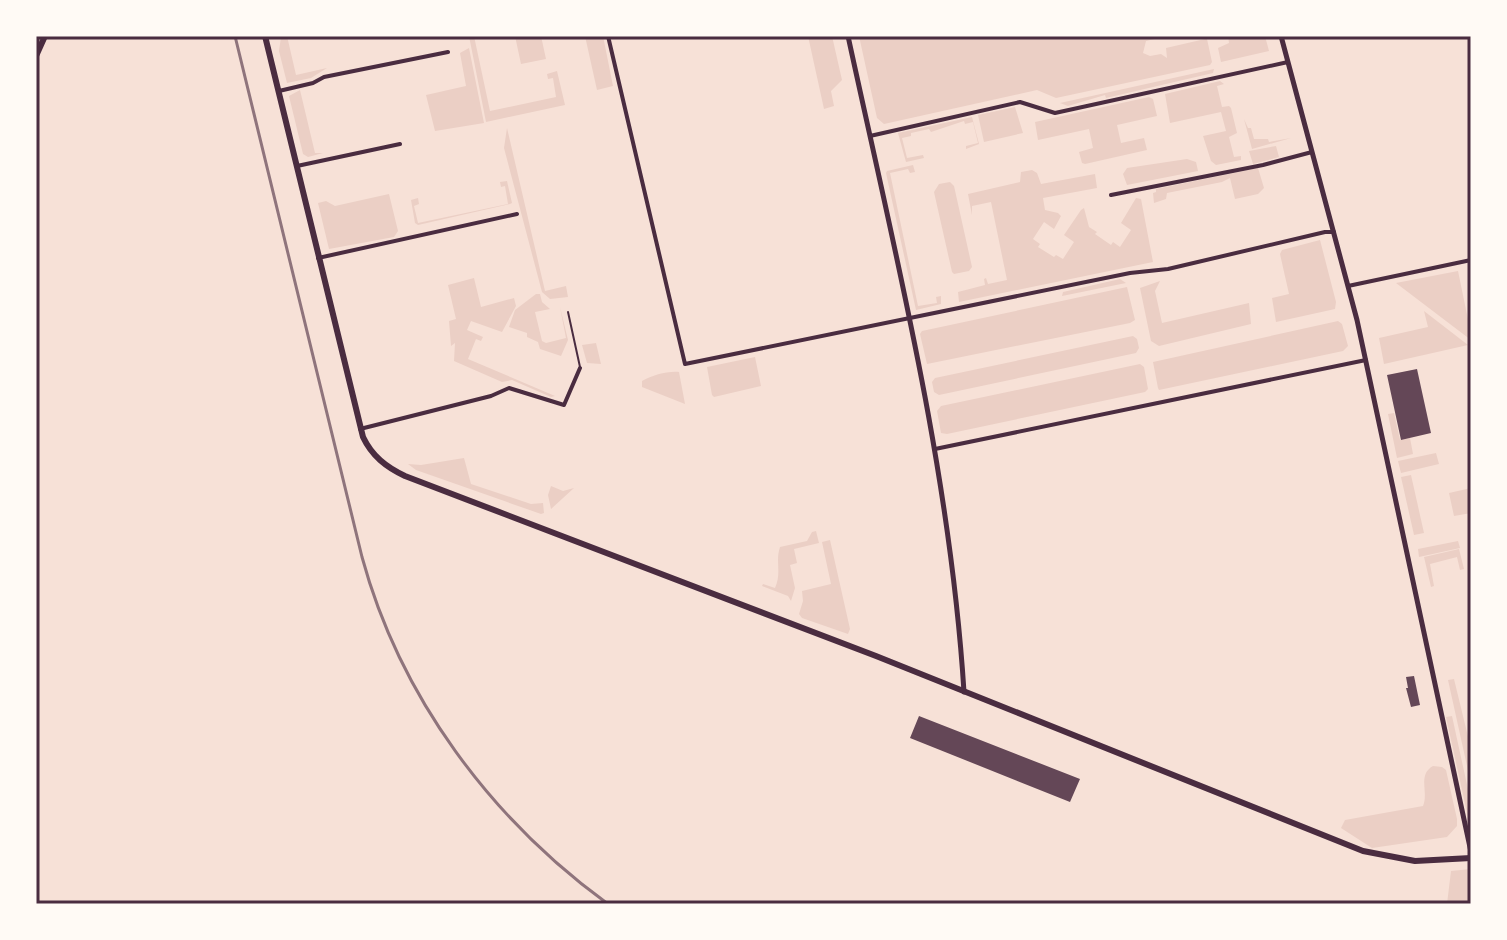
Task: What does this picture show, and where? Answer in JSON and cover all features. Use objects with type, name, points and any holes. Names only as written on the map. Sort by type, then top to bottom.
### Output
[{"type":"main road","points":[[36,54],[45,36]]},
{"type":"main road","points":[[265,36],[360,429],[372,453],[384,464],[405,476],[1375,855],[1428,861],[1471,855]]},
{"type":"street","points":[[608,36],[685,364],[1130,273],[1168,269],[1334,232]]},
{"type":"street","points":[[848,36],[935,449],[956,591],[964,692]]},
{"type":"street","points":[[1281,36],[1366,360],[1471,855]]},
{"type":"street","points":[[279,91],[351,70],[448,52]]},
{"type":"street","points":[[870,136],[1020,102],[1055,113],[1288,62]]},
{"type":"street","points":[[297,166],[400,144]]},
{"type":"street","points":[[1111,195],[1263,165],[1312,152]]},
{"type":"street","points":[[318,258],[517,214]]},
{"type":"street","points":[[1348,286],[1471,260]]},
{"type":"street","points":[[935,449],[1366,360]]},
{"type":"street","points":[[360,429],[491,396],[509,388],[564,405],[580,368]]},
{"type":"lane","points":[[568,312],[580,368]]},
{"type":"shaded area","points":[[287,36],[296,75],[327,68],[311,78],[287,83],[279,51],[281,37]]},
{"type":"shaded area","points":[[469,36],[474,36],[490,111],[556,97],[553,78],[548,79],[547,74],[557,71],[565,105],[486,122]]},
{"type":"shaded area","points":[[515,36],[541,36],[546,59],[521,64]]},
{"type":"shaded area","points":[[585,36],[603,36],[613,86],[597,90]]},
{"type":"shaded area","points":[[808,36],[832,36],[842,80],[831,91],[834,106],[824,109]]},
{"type":"shaded area","points":[[859,36],[1167,36],[1146,41],[1143,53],[1150,56],[1161,54],[1167,58],[1166,48],[1207,39],[1212,62],[1210,65],[1056,98],[1037,90],[884,124],[877,118]]},
{"type":"shaded area","points":[[1228,36],[1265,36],[1269,51],[1221,62],[1218,48],[1229,43]]},
{"type":"shaded area","points":[[469,48],[484,123],[435,131],[426,95],[466,86],[460,53]]},
{"type":"shaded area","points":[[1214,69],[1213,73],[1106,98],[1105,95],[1068,106],[1060,103]]},
{"type":"shaded area","points":[[1220,81],[1224,84],[1217,86],[1222,107],[1231,108],[1237,133],[1229,137],[1234,157],[1241,156],[1241,160],[1216,165],[1211,161],[1203,136],[1226,131],[1221,112],[1170,123],[1165,94]]},
{"type":"shaded area","points":[[300,90],[315,153],[323,153],[308,157],[303,154],[289,96]]},
{"type":"shaded area","points":[[1149,97],[1153,99],[1157,116],[1117,125],[1121,143],[1144,138],[1147,150],[1085,164],[1079,152],[1093,148],[1089,129],[1038,140],[1035,122]]},
{"type":"shaded area","points":[[1015,107],[1023,133],[984,142],[978,115]]},
{"type":"shaded area","points":[[972,117],[979,144],[966,149],[966,146],[978,143],[973,122],[965,124],[964,121],[931,132],[929,129],[911,133],[911,136],[902,138],[907,158],[923,155],[924,158],[906,162],[898,133]]},
{"type":"shaded area","points":[[1244,119],[1254,139],[1268,139],[1269,142],[1291,138],[1252,149]]},
{"type":"shaded area","points":[[507,128],[545,291],[566,286],[568,297],[550,299],[542,292],[504,148]]},
{"type":"shaded area","points":[[1276,146],[1279,157],[1253,164],[1249,151]]},
{"type":"shaded area","points":[[1187,159],[1196,162],[1198,171],[1127,185],[1123,174],[1127,168]]},
{"type":"shaded area","points":[[913,165],[915,172],[910,173],[908,169],[890,173],[918,306],[937,303],[936,297],[941,296],[941,304],[916,310],[886,173]]},
{"type":"shaded area","points":[[1258,168],[1264,188],[1258,194],[1235,199],[1230,178],[1167,193],[1166,199],[1154,203],[1153,193],[1156,189]]},
{"type":"shaded area","points":[[1032,170],[1037,173],[1041,184],[1095,174],[1097,188],[1043,198],[1045,210],[1061,216],[1054,229],[1044,222],[1033,239],[1040,244],[1038,247],[1063,259],[1074,242],[1064,235],[1084,208],[1089,227],[1097,232],[1095,234],[1120,247],[1131,230],[1121,223],[1136,198],[1141,199],[1153,262],[959,302],[958,292],[985,285],[986,278],[988,284],[1007,280],[991,202],[972,206],[972,215],[968,194],[1020,182],[1021,172]]},
{"type":"shaded area","points":[[507,181],[510,204],[418,225],[415,223],[411,200],[418,198],[419,204],[414,206],[418,223],[508,204],[505,186],[501,187],[500,182]]},
{"type":"shaded area","points":[[950,182],[954,186],[972,267],[969,271],[954,274],[934,192],[939,184]]},
{"type":"shaded area","points":[[389,194],[398,231],[394,237],[329,249],[318,203],[326,201],[335,206]]},
{"type":"shaded area","points":[[1320,240],[1336,302],[1335,309],[1276,322],[1272,298],[1289,294],[1280,254],[1282,250]]},
{"type":"shaded area","points":[[1458,271],[1471,334],[1471,340],[1396,283]]},
{"type":"shaded area","points":[[474,278],[481,307],[514,298],[516,306],[502,332],[471,321],[467,330],[483,337],[481,341],[476,339],[468,359],[555,396],[512,380],[502,382],[454,361],[455,343],[451,346],[449,321],[456,319],[448,285]]},
{"type":"shaded area","points":[[1120,279],[1126,283],[1062,296],[1063,292]]},
{"type":"shaded area","points":[[1160,281],[1155,291],[1162,323],[1249,303],[1251,324],[1159,346],[1151,341],[1140,288]]},
{"type":"shaded area","points":[[1127,287],[1135,320],[1130,323],[927,364],[920,334],[922,331]]},
{"type":"shaded area","points":[[540,294],[542,302],[550,309],[535,312],[542,341],[546,343],[566,338],[560,307],[568,340],[561,356],[540,349],[538,342],[527,337],[527,333],[509,327],[515,310]]},
{"type":"shaded area","points":[[1424,311],[1468,345],[1384,364],[1379,338],[1428,327]]},
{"type":"shaded area","points":[[1338,321],[1342,324],[1348,346],[1343,351],[1158,388],[1153,362]]},
{"type":"shaded area","points":[[1133,336],[1139,348],[1136,353],[939,395],[934,392],[932,382],[935,378]]},
{"type":"shaded area","points":[[596,343],[601,364],[587,363],[582,345]]},
{"type":"shaded area","points":[[755,357],[761,386],[712,395],[707,367]]},
{"type":"shaded area","points":[[1140,364],[1144,367],[1148,389],[1145,392],[941,433],[937,411],[941,406]]},
{"type":"shaded area","points":[[679,372],[685,404],[642,387],[642,381],[651,377]]},
{"type":"shaded area","points":[[1394,413],[1400,440],[1410,438],[1413,454],[1397,458],[1388,414]]},
{"type":"shaded area","points":[[1436,453],[1439,464],[1401,473],[1398,461]]},
{"type":"shaded area","points":[[464,458],[471,484],[531,504],[543,503],[544,513],[416,470],[408,464]]},
{"type":"shaded area","points":[[1411,475],[1424,533],[1414,535],[1401,477]]},
{"type":"shaded area","points":[[551,486],[563,491],[574,488],[551,509],[548,495]]},
{"type":"shaded area","points":[[1471,488],[1471,513],[1454,516],[1449,493]]},
{"type":"shaded area","points":[[816,531],[819,543],[794,549],[797,563],[790,565],[795,588],[791,601],[788,596],[762,586],[775,588],[780,547],[807,541]]},
{"type":"shaded area","points":[[830,540],[850,629],[848,634],[802,618],[799,614],[802,591],[831,584],[822,542]]},
{"type":"shaded area","points":[[1458,541],[1460,548],[1419,557],[1418,549]]},
{"type":"shaded area","points":[[1459,549],[1464,569],[1460,570],[1457,557],[1430,564],[1434,586],[1431,587],[1424,557]]},
{"type":"shaded area","points":[[1454,679],[1471,749],[1471,784],[1448,680]]},
{"type":"shaded area","points":[[1452,716],[1471,803],[1469,822],[1446,717]]},
{"type":"shaded area","points":[[1433,766],[1446,770],[1457,819],[1457,826],[1447,837],[1372,848],[1341,828],[1345,820],[1423,806],[1424,779]]},
{"type":"shaded area","points":[[1471,869],[1471,904],[1447,904],[1451,871]]},
{"type":"building","points":[[1417,369],[1431,433],[1401,440],[1387,375]]},
{"type":"building","points":[[1414,676],[1420,705],[1411,707],[1406,677]]},
{"type":"building","points":[[919,716],[1080,779],[1070,802],[910,738]]},
{"type":"railway","points":[[235,36],[362,557],[379,609],[400,658],[455,751],[489,794],[526,834],[608,904]]}]
